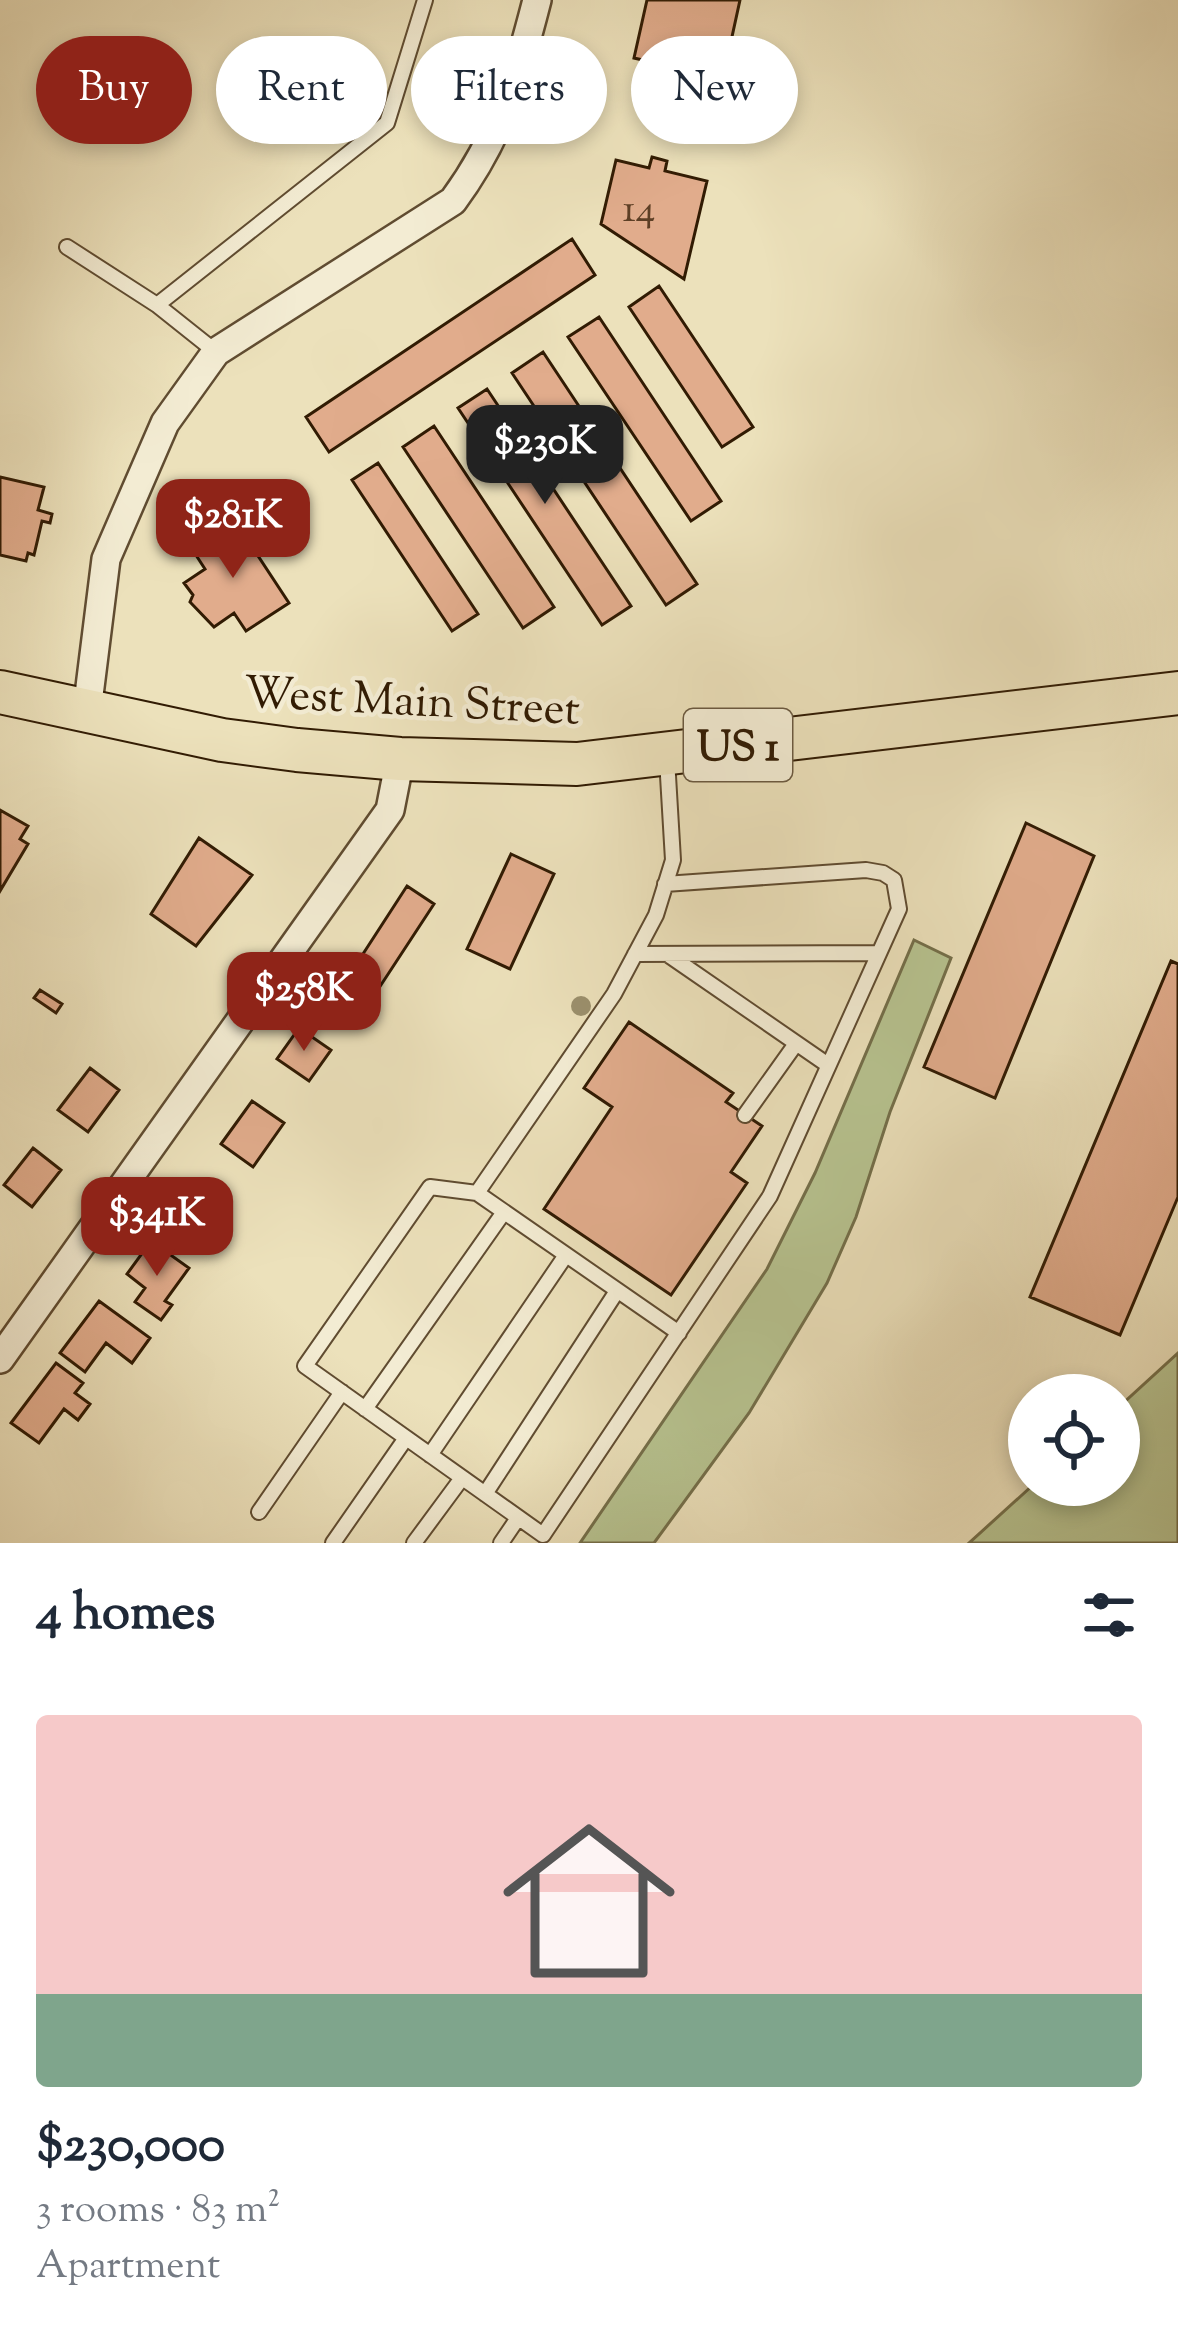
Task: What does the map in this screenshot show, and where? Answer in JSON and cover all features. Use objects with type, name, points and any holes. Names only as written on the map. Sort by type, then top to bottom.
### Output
[{"type":"main road","name":"West Main Street","points":[[0,692],[222,740],[400,760],[577,764],[1178,693]]},
{"type":"street","points":[[87,711],[106,560],[165,423],[216,352],[453,201],[478,168],[513,94],[537,0]]},
{"type":"street","points":[[0,1359],[390,810],[400,760]]},
{"type":"lane","points":[[157,305],[387,123],[425,0]]},
{"type":"lane","points":[[67,247],[157,305],[216,352]]},
{"type":"lane","points":[[477,1193],[614,994],[656,914],[673,860],[666,754]]},
{"type":"lane","points":[[665,884],[866,870],[894,880],[898,908],[770,1196],[679,1334],[543,1535],[305,1366],[430,1187],[477,1193],[679,1334]]},
{"type":"lane","points":[[635,954],[879,953]]},
{"type":"lane","points":[[668,954],[828,1065]]},
{"type":"lane","points":[[745,1115],[795,1045]]},
{"type":"lane","points":[[364,1408],[504,1212]]},
{"type":"lane","points":[[430,1455],[566,1255]]},
{"type":"lane","points":[[485,1494],[617,1291]]},
{"type":"lane","points":[[259,1512],[341,1392]]},
{"type":"lane","points":[[333,1543],[406,1438]]},
{"type":"lane","points":[[414,1543],[462,1478]]},
{"type":"lane","points":[[501,1543],[518,1518]]},
{"type":"green space","points":[[914,940],[951,958],[827,1283],[749,1413],[654,1543],[580,1543],[767,1269],[815,1173]]},
{"type":"green space","points":[[1178,1353],[1178,1543],[969,1543],[1010,1506],[1140,1506],[1140,1388]]},
{"type":"building","points":[[647,0],[740,0],[732,36],[639,36]]},
{"type":"building","points":[[652,157],[667,161],[665,171],[707,181],[684,279],[601,224],[616,160],[649,168]]},
{"type":"building","points":[[572,239],[595,275],[329,452],[306,417]]},
{"type":"building","points":[[659,286],[753,427],[722,447],[629,307]]},
{"type":"building","points":[[599,317],[721,501],[691,521],[568,337]]},
{"type":"building","points":[[543,352],[697,584],[666,605],[512,373]]},
{"type":"building","points":[[487,389],[631,606],[602,625],[458,408]]},
{"type":"building","points":[[434,426],[554,607],[523,628],[403,447]]},
{"type":"building","points":[[378,463],[478,614],[452,631],[352,480]]},
{"type":"building","points":[[0,477],[44,487],[38,510],[52,514],[50,523],[42,521],[34,555],[28,553],[26,561],[0,555]]},
{"type":"building","points":[[235,521],[289,603],[246,631],[234,613],[214,627],[190,602],[193,595],[184,583],[205,569],[192,549]]},
{"type":"building","points":[[0,810],[28,826],[20,839],[28,844],[0,891]]},
{"type":"building","points":[[1026,823],[1094,856],[995,1098],[924,1067]]},
{"type":"building","points":[[199,838],[252,875],[196,946],[151,914]]},
{"type":"building","points":[[511,854],[554,874],[510,969],[467,949]]},
{"type":"building","points":[[407,886],[434,904],[377,991],[350,974]]},
{"type":"building","points":[[1171,961],[1178,964],[1178,1197],[1120,1335],[1030,1297]]},
{"type":"building","points":[[40,990],[62,1004],[56,1013],[34,998]]},
{"type":"building","points":[[629,1022],[733,1093],[726,1102],[762,1126],[731,1172],[747,1183],[671,1295],[544,1209],[612,1107],[584,1088]]},
{"type":"building","points":[[299,1028],[331,1050],[309,1081],[277,1059]]},
{"type":"building","points":[[90,1068],[119,1090],[88,1132],[58,1110]]},
{"type":"building","points":[[252,1101],[284,1123],[253,1167],[221,1144]]},
{"type":"building","points":[[33,1148],[61,1170],[32,1207],[4,1185]]},
{"type":"building","points":[[191,1185],[229,1213],[205,1243],[178,1223],[190,1207],[180,1200]]},
{"type":"building","points":[[151,1241],[189,1268],[165,1301],[172,1305],[161,1320],[135,1302],[145,1288],[127,1274]]},
{"type":"building","points":[[99,1301],[150,1338],[132,1363],[106,1343],[85,1372],[60,1353]]},
{"type":"building","points":[[56,1363],[83,1383],[75,1393],[90,1404],[78,1420],[64,1409],[39,1443],[11,1423]]}]
